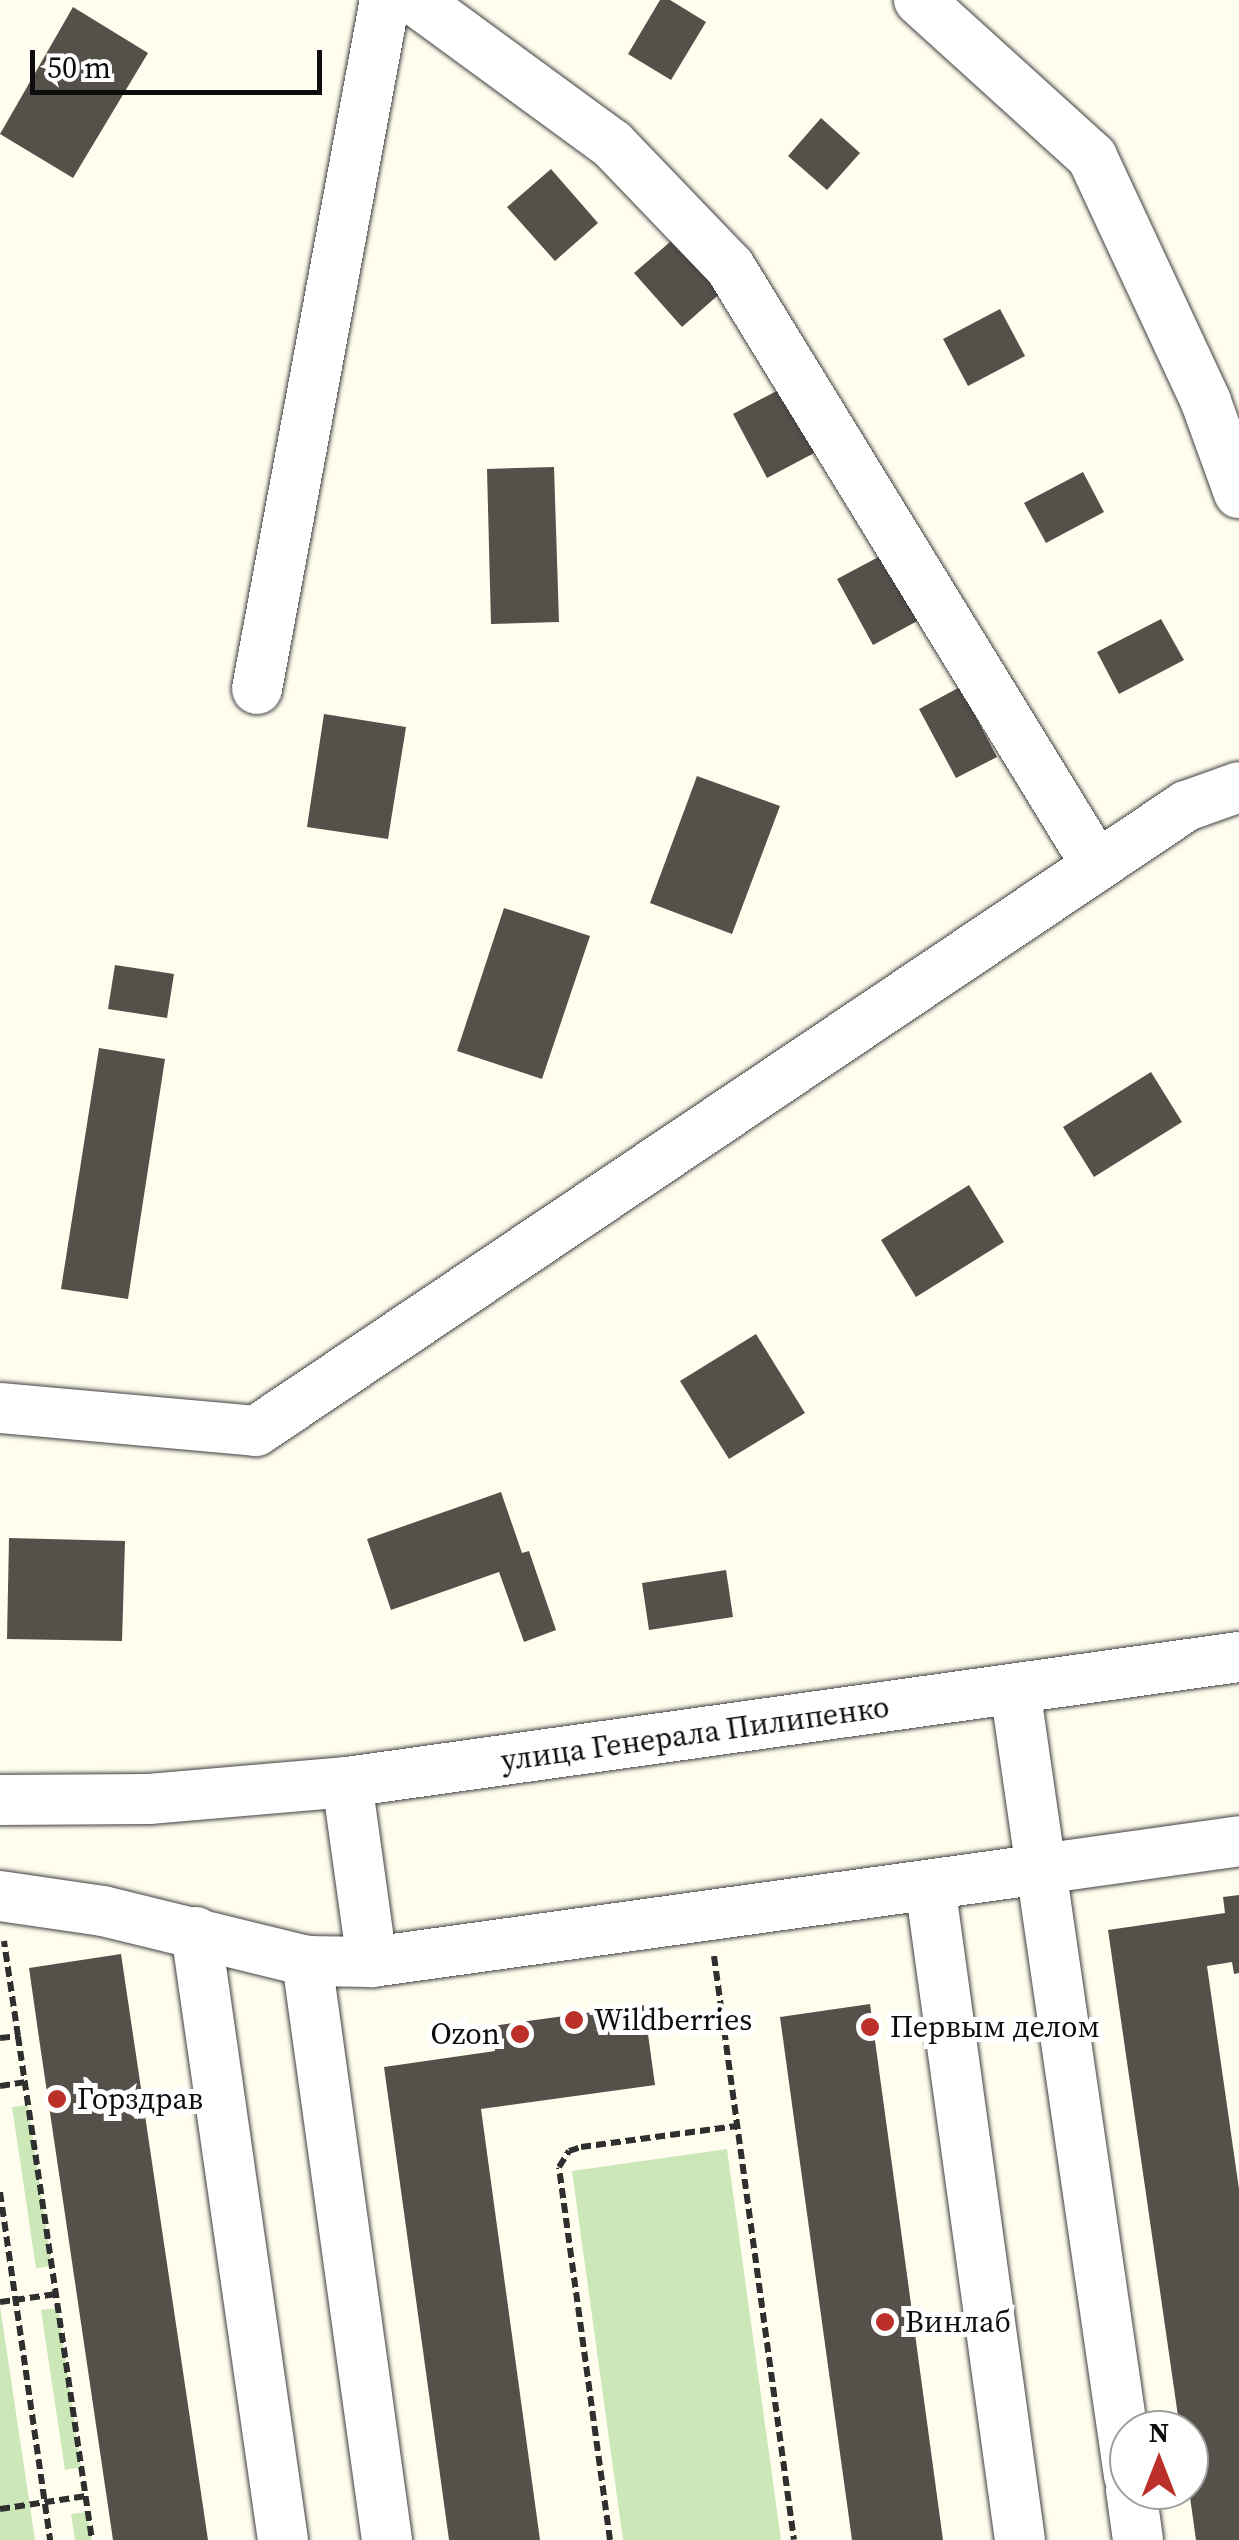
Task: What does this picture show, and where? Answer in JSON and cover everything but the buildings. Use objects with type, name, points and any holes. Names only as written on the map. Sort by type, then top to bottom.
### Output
[{"type":"street","points":[[257,689],[385,0]]},
{"type":"street","points":[[416,0],[612,144],[730,267],[1098,866]]},
{"type":"street","points":[[920,0],[1092,156],[1206,402],[1239,492]]},
{"type":"street","points":[[0,1408],[256,1431],[1186,806],[1239,787]]},
{"type":"street","name":"улица Генерала Пилипенко","points":[[0,1800],[149,1799],[347,1782],[1239,1657]]},
{"type":"street","points":[[1015,1689],[1119,2410]]},
{"type":"street","points":[[347,1782],[372,1962]]},
{"type":"street","points":[[1,1913],[43,1899],[306,1960],[372,1962],[1239,1841]]},
{"type":"street","points":[[930,1885],[1020,2540]]},
{"type":"street","points":[[196,1932],[283,2540]]},
{"type":"street","points":[[306,1960],[387,2540]]},
{"type":"street","points":[[1134,2510],[1138,2540]]},
{"type":"path","points":[[1,1913],[92,2540]]},
{"type":"path","points":[[708,1916],[794,2540]]},
{"type":"path","points":[[0,2038],[18,2036]]},
{"type":"path","points":[[0,2086],[25,2082]]},
{"type":"path","points":[[610,2540],[559,2167],[569,2151],[581,2147],[737,2126]]},
{"type":"path","points":[[0,2192],[50,2540]]},
{"type":"path","points":[[0,2302],[56,2294]]},
{"type":"path","points":[[0,2508],[86,2496]]},
{"type":"green space","points":[[28,2105],[52,2266],[36,2268],[12,2107]]},
{"type":"green space","points":[[727,2149],[781,2540],[623,2540],[572,2171]]},
{"type":"green space","points":[[0,2306],[35,2540],[0,2540]]},
{"type":"green space","points":[[58,2308],[81,2467],[65,2470],[41,2310]]},
{"type":"green space","points":[[87,2512],[92,2540],[75,2540],[71,2514]]},
{"type":"place","name":"Wildberries","points":[[574,2020]]},
{"type":"place","name":"Первым делом","points":[[870,2027]]},
{"type":"place","name":"Ozon","points":[[520,2034]]},
{"type":"place","name":"Горздрав","points":[[57,2099]]},
{"type":"place","name":"Винлаб","points":[[885,2322]]}]
